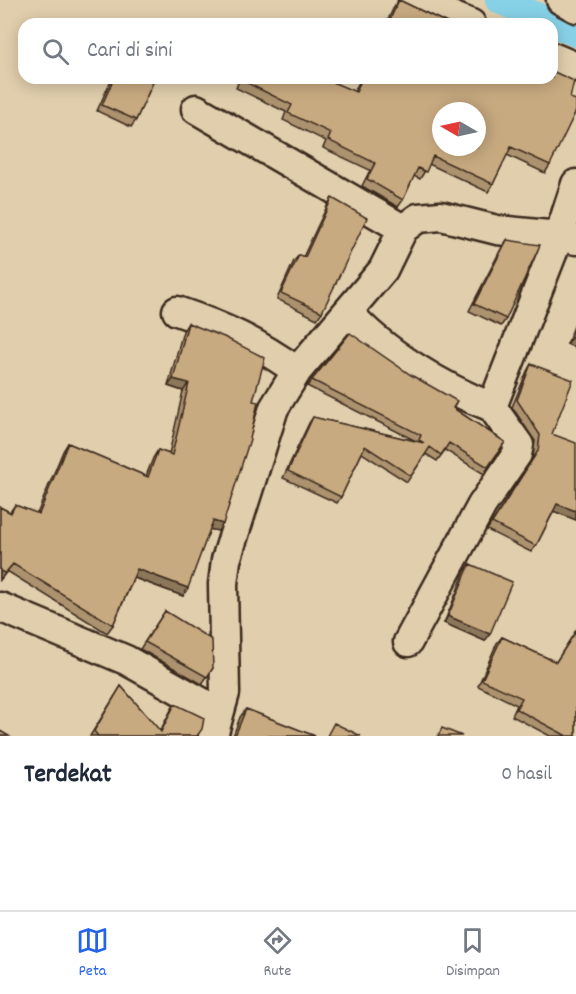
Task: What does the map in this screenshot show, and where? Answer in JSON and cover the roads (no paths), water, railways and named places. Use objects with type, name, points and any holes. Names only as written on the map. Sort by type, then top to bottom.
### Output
[{"type":"street","points":[[413,0],[456,18]]},
{"type":"street","points":[[561,0],[576,8]]},
{"type":"street","points":[[558,60],[576,67]]},
{"type":"street","points":[[196,109],[403,229]]},
{"type":"street","points":[[492,407],[568,238],[576,183]]},
{"type":"street","points":[[0,607],[126,660],[216,724],[225,693],[223,584],[226,560],[274,408],[297,371],[383,270],[403,229],[418,218],[441,216],[497,230],[568,238]]},
{"type":"street","points":[[177,311],[220,325],[260,344],[297,371]]},
{"type":"street","points":[[348,312],[369,334],[444,385],[492,407],[519,445],[517,454],[482,505],[408,642]]},
{"type":"waterway","points":[[499,0],[541,18]]},
{"type":"waterway","points":[[558,25],[576,33]]}]
